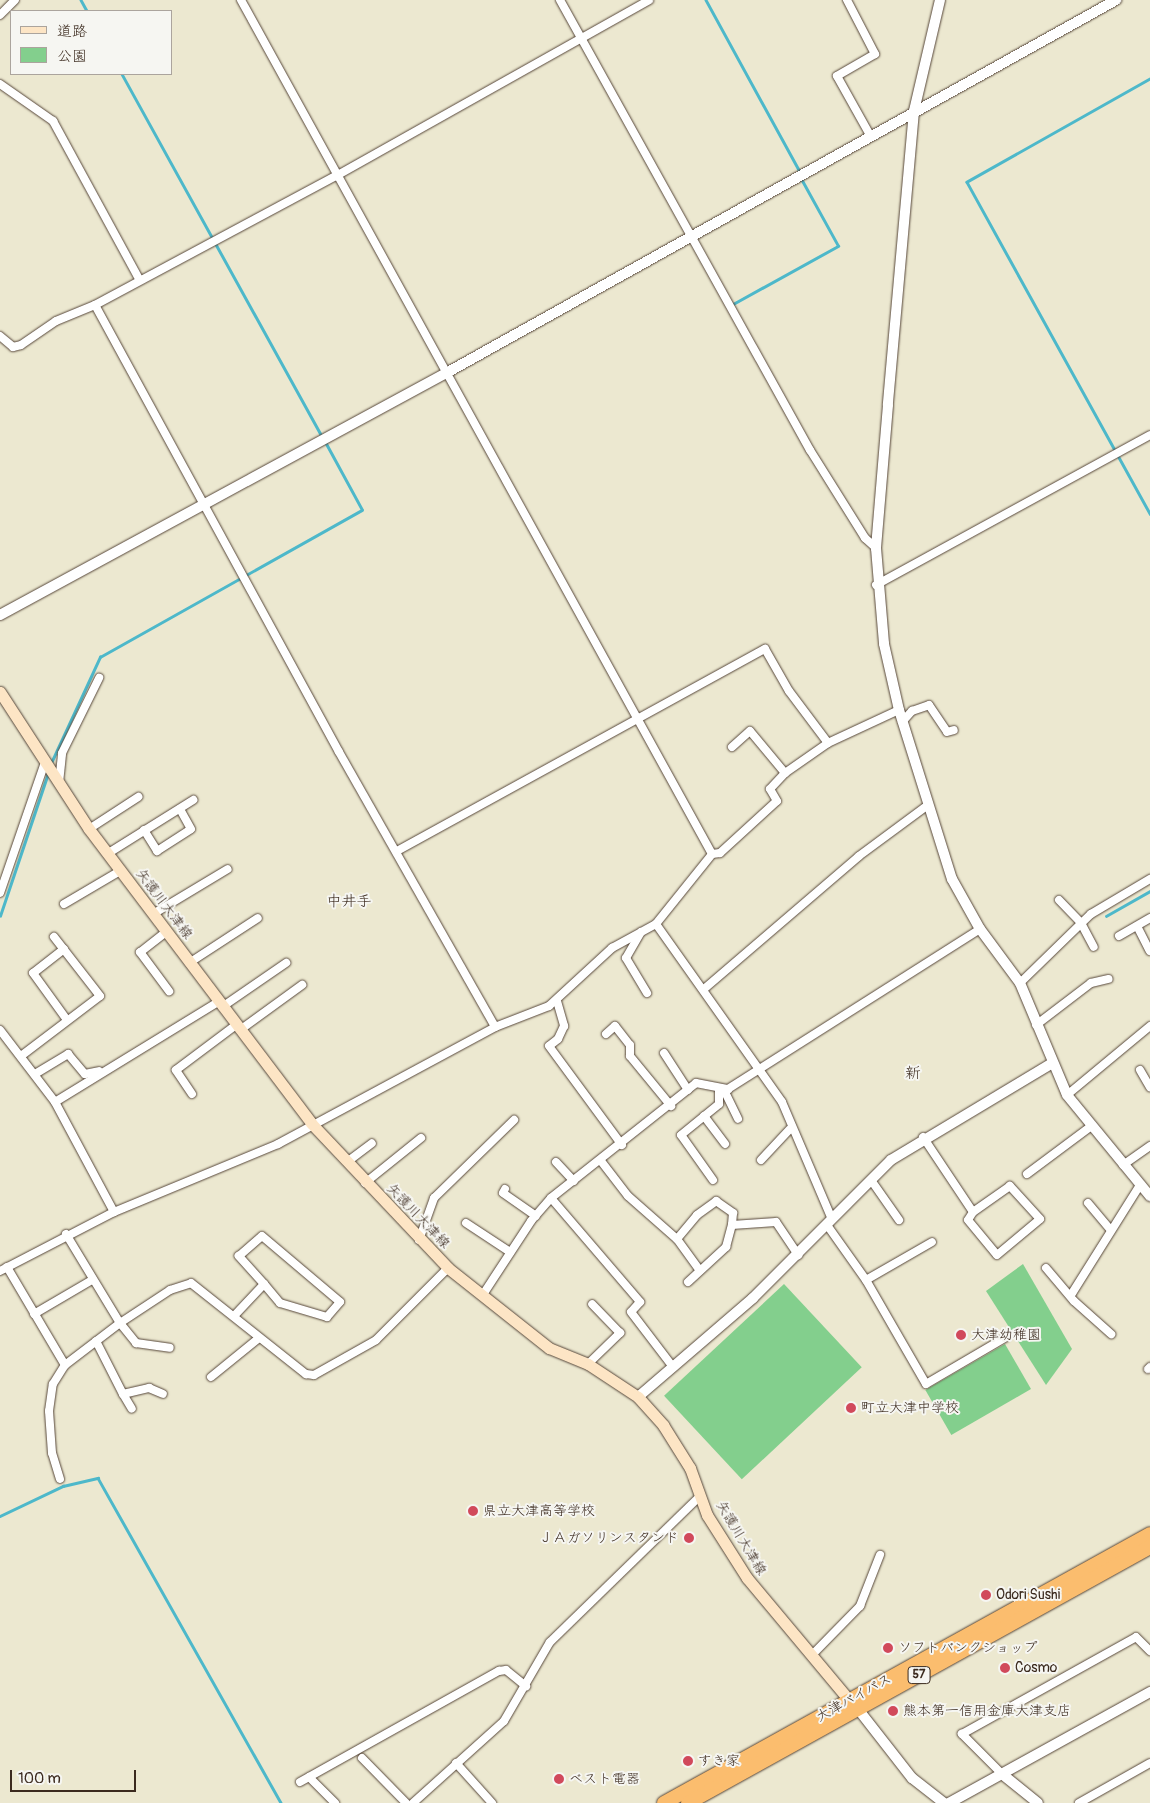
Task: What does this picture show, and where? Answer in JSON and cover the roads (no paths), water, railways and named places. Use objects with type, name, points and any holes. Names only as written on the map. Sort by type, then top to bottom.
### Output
[{"type":"highway","name":"大津バイパス","points":[[688,1803],[853,1705],[1150,1534]]},
{"type":"highway","name":"大津バイパス","points":[[664,1803],[1150,1547]]},
{"type":"main road","name":"矢護川大津線","points":[[0,692],[107,854],[220,1005],[311,1122],[365,1183],[448,1268],[549,1348],[588,1364],[638,1397],[671,1437],[690,1468],[700,1496],[717,1533],[758,1594],[853,1705]]},
{"type":"street","points":[[0,14],[15,0]]},
{"type":"street","points":[[241,0],[336,176],[448,372],[712,854]]},
{"type":"street","points":[[560,0],[688,236],[810,450],[876,548]]},
{"type":"street","points":[[0,336],[13,347],[56,321],[95,305],[139,278],[336,176],[648,0]]},
{"type":"street","points":[[847,0],[875,54],[837,76],[870,135]]},
{"type":"street","points":[[940,0],[914,111],[876,548],[876,585],[898,710],[952,879],[980,929],[1020,983],[1050,1064],[1067,1095],[1090,1127],[1150,1196]]},
{"type":"street","points":[[0,615],[204,502],[448,372],[688,236],[1116,0]]},
{"type":"street","points":[[0,84],[53,121],[139,278]]},
{"type":"street","points":[[95,305],[495,1027]]},
{"type":"street","points":[[876,585],[1150,434]]},
{"type":"street","points":[[397,851],[765,649],[788,691],[828,743]]},
{"type":"street","points":[[59,783],[62,753],[99,678]]},
{"type":"street","points":[[902,722],[912,711],[929,705],[947,732],[954,730]]},
{"type":"street","points":[[65,1365],[4,1269],[66,1234],[114,1212],[278,1144],[311,1122],[387,1087],[495,1027],[557,1001],[612,948],[656,924],[712,854],[720,853],[777,801],[770,789],[786,774],[828,743],[898,710]]},
{"type":"street","points":[[732,746],[750,731],[786,774]]},
{"type":"street","points":[[0,894],[45,762]]},
{"type":"street","points":[[89,829],[138,797]]},
{"type":"street","points":[[107,854],[194,800]]},
{"type":"street","points":[[704,989],[859,856],[928,805]]},
{"type":"street","points":[[144,830],[157,851],[191,829],[180,809]]},
{"type":"street","points":[[153,914],[228,869]]},
{"type":"street","points":[[64,904],[120,871]]},
{"type":"street","points":[[1020,983],[1081,923],[1150,879]]},
{"type":"street","points":[[1058,900],[1081,923],[1094,947]]},
{"type":"street","points":[[189,963],[258,918]]},
{"type":"street","points":[[1119,936],[1150,918]]},
{"type":"street","points":[[656,924],[704,989],[756,1070],[782,1102],[790,1129],[829,1222],[866,1280],[926,1384],[1006,1337]]},
{"type":"street","points":[[1137,926],[1150,951]]},
{"type":"street","points":[[713,1180],[680,1135],[719,1104],[722,1090],[980,929]]},
{"type":"street","points":[[166,932],[140,952],[169,991]]},
{"type":"street","points":[[641,932],[626,958],[647,993]]},
{"type":"street","points":[[21,1056],[100,996],[54,937]]},
{"type":"street","points":[[64,949],[33,973],[67,1020]]},
{"type":"street","points":[[55,1102],[220,1005],[286,963]]},
{"type":"street","points":[[1036,1025],[1091,983],[1109,979]]},
{"type":"street","points":[[192,1094],[176,1070],[302,985]]},
{"type":"street","points":[[557,1001],[564,1026],[558,1039],[549,1046],[622,1145]]},
{"type":"street","points":[[606,1034],[615,1026],[630,1045],[630,1056],[671,1106]]},
{"type":"street","points":[[1067,1095],[1150,1026]]},
{"type":"street","points":[[0,1030],[55,1102],[114,1212]]},
{"type":"street","points":[[664,1053],[688,1090]]},
{"type":"street","points":[[35,1074],[68,1054],[85,1074],[92,1075],[125,1057]]},
{"type":"street","points":[[638,1397],[798,1255],[871,1180],[923,1137],[1050,1064]]},
{"type":"street","points":[[1140,1070],[1150,1087]]},
{"type":"street","points":[[482,1296],[510,1252],[536,1216],[552,1198],[622,1145],[688,1090],[702,1082],[722,1090],[738,1119]]},
{"type":"street","points":[[704,1116],[724,1144]]},
{"type":"street","points":[[419,1240],[434,1198],[514,1120]]},
{"type":"street","points":[[1027,1174],[1090,1127]]},
{"type":"street","points":[[761,1160],[790,1129]]},
{"type":"street","points":[[923,1137],[973,1212]]},
{"type":"street","points":[[365,1183],[421,1138]]},
{"type":"street","points":[[347,1162],[372,1143]]},
{"type":"street","points":[[1122,1165],[1150,1146]]},
{"type":"street","points":[[601,1161],[628,1196],[677,1239],[700,1271]]},
{"type":"street","points":[[556,1162],[574,1181]]},
{"type":"street","points":[[871,1180],[899,1220]]},
{"type":"street","points":[[1071,1295],[1140,1184]]},
{"type":"street","points":[[1010,1186],[1040,1219],[997,1255],[968,1220],[973,1212],[1010,1186]]},
{"type":"street","points":[[505,1189],[503,1193],[536,1216]]},
{"type":"street","points":[[552,1198],[640,1302],[631,1312],[673,1367]]},
{"type":"street","points":[[677,1239],[716,1202],[733,1212],[732,1225],[726,1247],[688,1282]]},
{"type":"street","points":[[1088,1203],[1110,1230]]},
{"type":"street","points":[[732,1225],[776,1222],[798,1255]]},
{"type":"street","points":[[466,1223],[510,1252]]},
{"type":"street","points":[[66,1234],[92,1280],[120,1323],[136,1343],[170,1348]]},
{"type":"street","points":[[262,1236],[340,1302],[327,1317],[280,1303],[264,1284],[239,1256],[262,1236]]},
{"type":"street","points":[[866,1280],[932,1242]]},
{"type":"street","points":[[60,1479],[52,1453],[49,1411],[53,1384],[65,1365],[120,1323],[170,1290],[191,1283],[306,1374],[325,1372],[376,1340],[448,1268]]},
{"type":"street","points":[[1046,1268],[1111,1334]]},
{"type":"street","points":[[34,1314],[92,1280]]},
{"type":"street","points":[[234,1316],[264,1284]]},
{"type":"street","points":[[588,1364],[620,1333],[592,1304]]},
{"type":"street","points":[[211,1378],[259,1338]]},
{"type":"street","points":[[96,1341],[132,1410]]},
{"type":"street","points":[[123,1394],[150,1388],[163,1394]]},
{"type":"street","points":[[413,1803],[504,1721],[550,1642],[700,1496]]},
{"type":"street","points":[[812,1655],[856,1611],[880,1555]]},
{"type":"street","points":[[1038,1803],[1002,1774],[962,1734],[1136,1637],[1150,1651]]},
{"type":"street","points":[[300,1782],[499,1671],[506,1670],[526,1686]]},
{"type":"street","points":[[949,1803],[1150,1692]]},
{"type":"street","points":[[853,1705],[912,1778],[944,1803]]},
{"type":"street","points":[[362,1758],[406,1803]]},
{"type":"street","points":[[456,1763],[492,1803]]},
{"type":"street","points":[[1078,1803],[1150,1763]]},
{"type":"street","points":[[309,1777],[335,1803]]},
{"type":"waterway","points":[[81,0],[86,10]]},
{"type":"waterway","points":[[706,0],[799,170]]},
{"type":"waterway","points":[[123,75],[322,437]]},
{"type":"waterway","points":[[1150,79],[967,182],[1150,514]]},
{"type":"waterway","points":[[733,304],[838,246],[801,179]]},
{"type":"waterway","points":[[51,763],[100,657],[362,510],[325,442]]},
{"type":"waterway","points":[[0,916],[48,773]]},
{"type":"waterway","points":[[1106,916],[1150,891]]},
{"type":"waterway","points":[[0,1516],[63,1486],[98,1478],[281,1803]]},
{"type":"place","name":"大津幼稚園","points":[[961,1335]]},
{"type":"place","name":"町立大津中学校","points":[[851,1408]]},
{"type":"place","name":"県立大津高等学校","points":[[473,1511]]},
{"type":"place","name":"ＪＡガソリンスタンド","points":[[689,1538]]},
{"type":"place","name":"Odori Sushi","points":[[986,1595]]},
{"type":"place","name":"ソフトバンクショップ","points":[[888,1648]]},
{"type":"place","name":"Cosmo","points":[[1005,1668]]},
{"type":"place","name":"熊本第一信用金庫大津支店","points":[[893,1711]]},
{"type":"place","name":"すき家","points":[[688,1761]]},
{"type":"place","name":"ベスト電器","points":[[559,1779]]},
{"type":"district","name":"中井手","points":[[349,902]]},
{"type":"district","name":"新","points":[[913,1073]]}]
